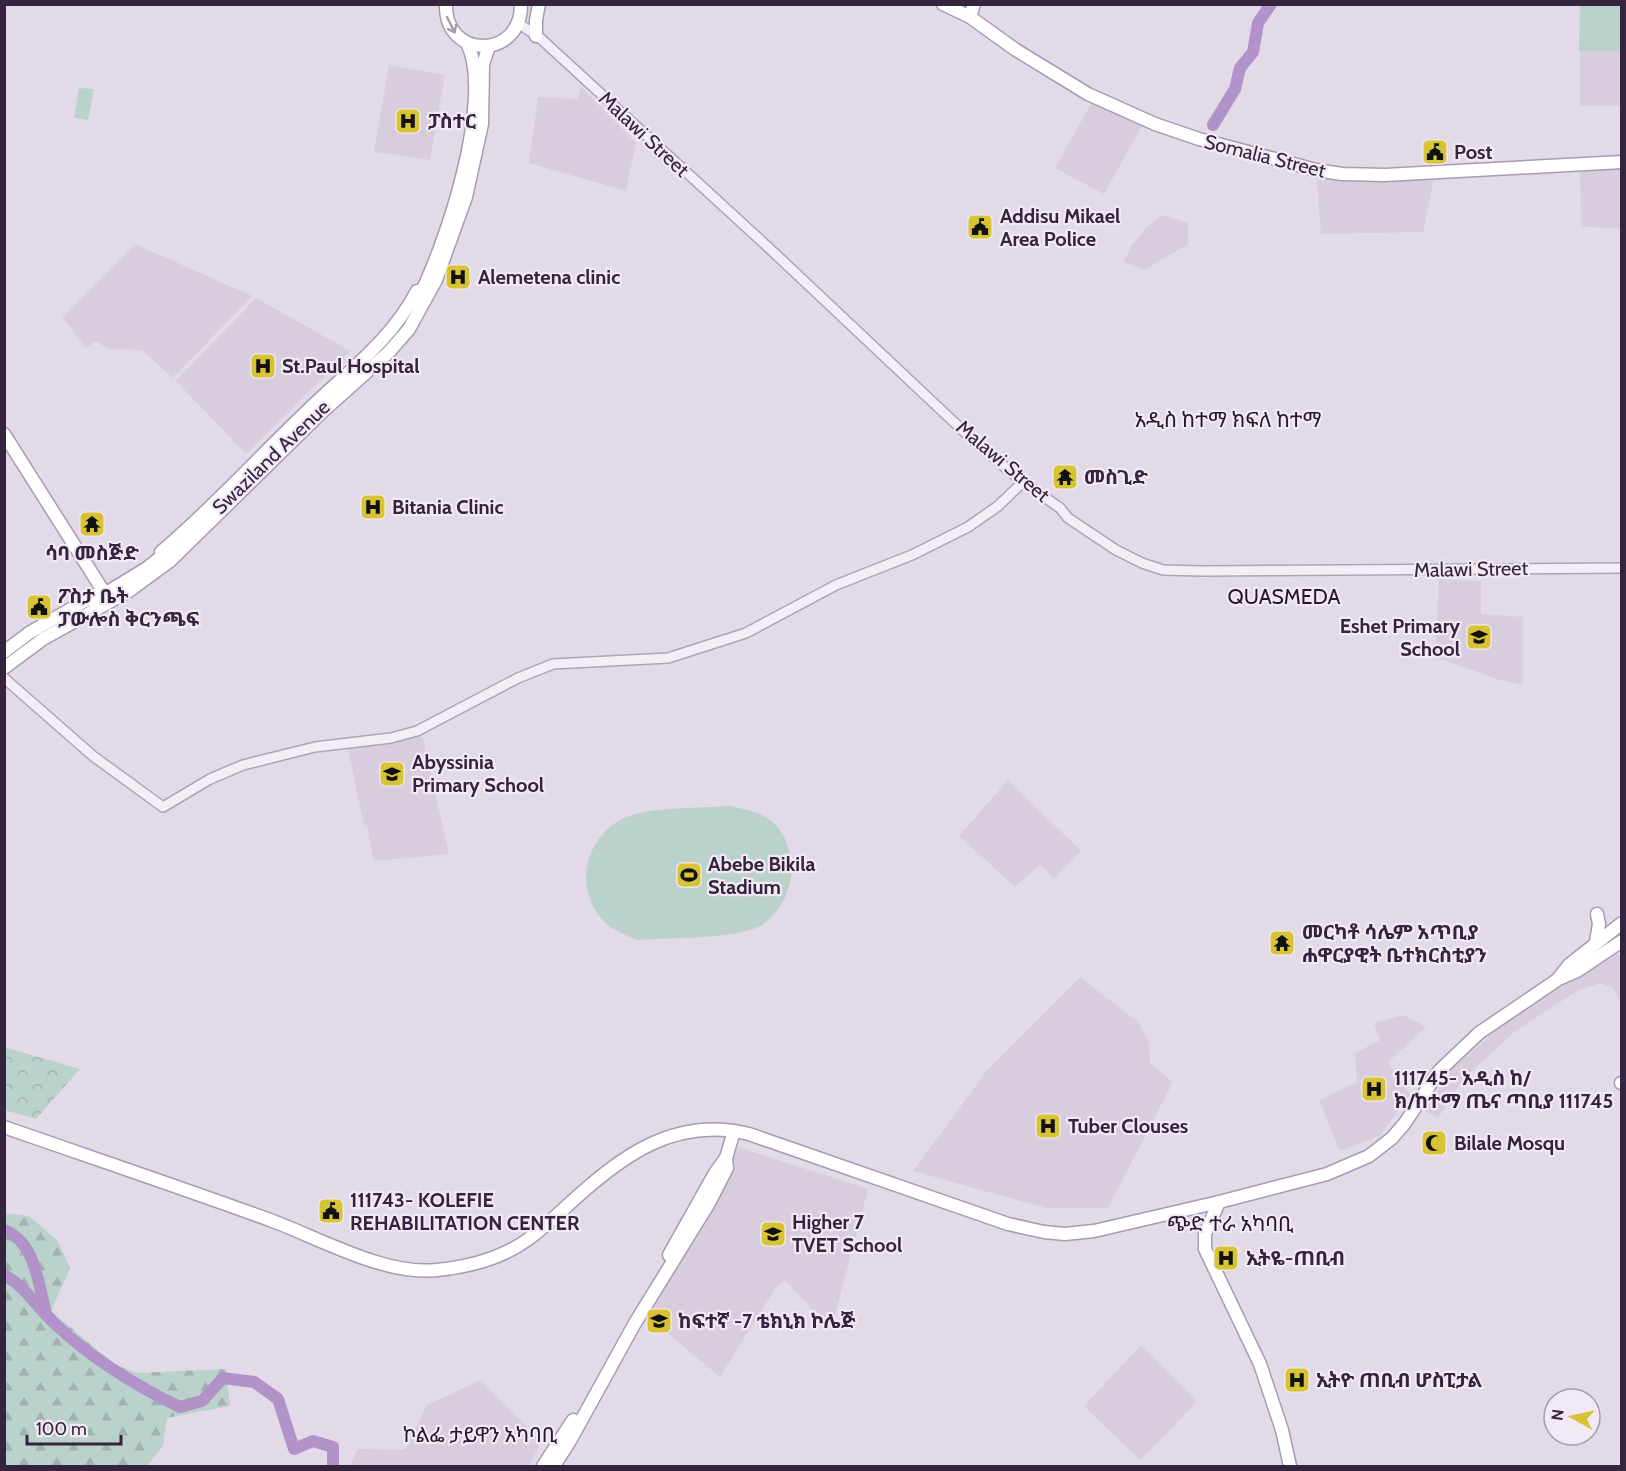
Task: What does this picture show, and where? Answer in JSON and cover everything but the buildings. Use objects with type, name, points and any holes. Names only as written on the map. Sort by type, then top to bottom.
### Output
[{"type":"main road","points":[[4,652],[29,633],[105,594],[169,545],[324,394],[379,345],[403,316],[419,288],[435,247],[450,187],[464,147],[469,118],[468,54],[465,42],[450,26],[446,4]]},
{"type":"main road","points":[[465,42],[486,46],[504,40],[518,23],[520,4]]},
{"type":"main road","points":[[536,36],[539,4]]},
{"type":"main road","name":"Somalia Street","points":[[943,4],[972,11],[1016,50],[1088,94],[1155,124],[1199,139],[1316,170],[1342,174],[1385,175],[1622,162]]},
{"type":"main road","points":[[957,4],[972,11],[1090,90],[1167,121],[1286,157],[1332,168],[1386,171],[1622,157]]},
{"type":"main road","points":[[4,668],[43,639],[129,591],[170,561],[321,413],[389,352],[409,329],[436,280],[466,197],[482,124],[483,64],[486,46]]},
{"type":"main road","name":"Swaziland Avenue","points":[[4,658],[38,633],[159,564],[394,340],[408,322],[434,274],[459,197],[476,125],[478,59],[486,46]]},
{"type":"main road","points":[[4,434],[105,594]]},
{"type":"main road","name":"Swaziland Avenue","points":[[4,663],[40,636],[105,594]]},
{"type":"main road","points":[[1596,942],[1599,924],[1597,914]]},
{"type":"main road","points":[[1557,980],[1569,965],[1621,923]]},
{"type":"main road","points":[[4,1127],[212,1199],[375,1262],[404,1270],[436,1270],[465,1265],[518,1246],[550,1223],[568,1204],[617,1163],[651,1143],[690,1130],[734,1131],[1008,1224],[1065,1234],[1094,1231],[1327,1174],[1369,1156],[1398,1130],[1439,1071],[1479,1033],[1557,980],[1577,971],[1620,944]]},
{"type":"main road","points":[[554,1467],[641,1305],[715,1173],[726,1158],[734,1131]]},
{"type":"main road","points":[[1219,1202],[1205,1234],[1205,1249],[1260,1364],[1282,1430],[1290,1467]]},
{"type":"main road","points":[[543,1467],[570,1425],[617,1337],[641,1305]]},
{"type":"street","name":"Malawi Street","points":[[518,23],[536,36],[769,248],[976,443],[1023,482],[1060,508],[1077,525],[1116,550],[1142,563],[1163,570],[1202,571],[1622,568]]},
{"type":"street","points":[[4,678],[93,756],[163,807],[210,779],[243,765],[315,747],[391,738],[417,731],[518,678],[553,664],[668,658],[746,633],[836,585],[937,544],[989,513],[1023,482]]},
{"type":"shaded area","points":[[1580,5],[1621,5],[1621,106],[1580,106]]},
{"type":"shaded area","name":"ፓስተር","points":[[389,65],[445,75],[430,160],[374,152]]},
{"type":"shaded area","points":[[581,87],[636,143],[626,191],[529,163],[538,97],[578,99]]},
{"type":"shaded area","points":[[1092,102],[1143,124],[1104,194],[1055,168]]},
{"type":"shaded area","points":[[1621,161],[1621,228],[1581,227],[1580,162]]},
{"type":"shaded area","points":[[1436,167],[1423,232],[1321,234],[1316,168],[1346,173]]},
{"type":"shaded area","points":[[1162,215],[1188,223],[1188,244],[1144,270],[1124,262],[1131,246],[1147,227]]},
{"type":"shaded area","points":[[135,244],[252,296],[173,378],[142,350],[108,349],[96,341],[86,348],[62,317]]},
{"type":"shaded area","name":"St.Paul Hospital","points":[[256,298],[350,351],[246,454],[176,381]]},
{"type":"shaded area","name":"Eshet Primary School","points":[[1439,579],[1481,581],[1481,614],[1523,617],[1523,685],[1497,679],[1435,657]]},
{"type":"shaded area","points":[[419,732],[422,735],[449,854],[374,861],[348,748]]},
{"type":"shaded area","points":[[1008,780],[1081,851],[1054,879],[1041,864],[1015,887],[959,836]]},
{"type":"shaded area","points":[[1618,954],[1621,957],[1621,1000],[1613,988],[1600,983],[1577,991],[1514,1032],[1462,1081],[1438,1118],[1425,1111],[1451,1070],[1507,1021],[1584,964]]},
{"type":"shaded area","name":"Tuber Clouses","points":[[1080,977],[1138,1022],[1149,1041],[1150,1063],[1173,1082],[1108,1208],[1046,1208],[913,1171],[988,1069]]},
{"type":"shaded area","name":"111745- አዲስ ከ/ ክ/ከተማ ጤና ጣቢያ 111745","points":[[1404,1015],[1426,1027],[1388,1062],[1410,1095],[1379,1136],[1340,1151],[1319,1100],[1357,1082],[1355,1053],[1380,1040],[1374,1023]]},
{"type":"shaded area","name":"Higher 7 TVET School","points":[[738,1147],[868,1189],[831,1330],[785,1280],[775,1289],[720,1377],[646,1315]]},
{"type":"shaded area","points":[[1141,1345],[1197,1402],[1140,1460],[1084,1406]]},
{"type":"shaded area","points":[[481,1380],[541,1442],[529,1466],[350,1466],[358,1449],[405,1450],[427,1405]]},
{"type":"green space","points":[[1580,5],[1621,5],[1621,51],[1579,51]]},
{"type":"green space","points":[[79,88],[94,89],[88,120],[74,118]]},
{"type":"green space","name":"Abebe Bikila Stadium","points":[[730,806],[757,813],[769,819],[786,841],[790,854],[790,881],[780,907],[771,918],[760,926],[735,933],[637,940],[605,922],[595,909],[586,880],[592,850],[611,826],[634,814]]},
{"type":"green space","points":[[4,1047],[80,1069],[36,1119],[5,1110]]},
{"type":"green space","points":[[5,1213],[29,1216],[57,1240],[70,1268],[51,1311],[114,1364],[137,1373],[226,1369],[230,1406],[167,1418],[163,1446],[147,1466],[5,1466]]},
{"type":"waterway","points":[[1213,125],[1235,89],[1240,68],[1253,52],[1258,23],[1271,4]]},
{"type":"waterway","points":[[4,1230],[15,1236],[29,1254],[38,1277],[46,1313]]},
{"type":"waterway","points":[[4,1275],[18,1285],[54,1323],[83,1348],[146,1390],[180,1407],[202,1401],[223,1378],[254,1382],[278,1399],[294,1449],[313,1441],[333,1447],[333,1466]]},
{"type":"place","name":"ፓስተር","points":[[408,121]]},
{"type":"place","name":"Post","points":[[1435,152]]},
{"type":"place","name":"Addisu Mikael Area Police","points":[[980,227]]},
{"type":"place","name":"Alemetena clinic","points":[[458,277]]},
{"type":"place","name":"St.Paul Hospital","points":[[263,366]]},
{"type":"place","name":"መስጊድ","points":[[1065,477]]},
{"type":"place","name":"Bitania Clinic","points":[[373,507]]},
{"type":"place","name":"ሳባ መስጅድ","points":[[92,524]]},
{"type":"place","name":"ፖስታ ቤት ፓውሎስ ቅርንጫፍ","points":[[39,607]]},
{"type":"place","name":"Eshet Primary School","points":[[1479,637]]},
{"type":"place","name":"Abyssinia Primary School","points":[[392,774]]},
{"type":"place","name":"Abebe Bikila Stadium","points":[[689,875]]},
{"type":"place","name":"መርካቶ ሳሌም አጥቢያ ሐዋርያዊት ቤተክርስቲያን","points":[[1282,943]]},
{"type":"place","name":"111745- አዲስ ከ/ ክ/ከተማ ጤና ጣቢያ 111745","points":[[1374,1089]]},
{"type":"place","name":"Tuber Clouses","points":[[1048,1126]]},
{"type":"place","name":"Bilale Mosqu","points":[[1434,1143]]},
{"type":"place","name":"111743- KOLEFIE REHABILITATION CENTER","points":[[331,1211]]},
{"type":"place","name":"Higher 7 TVET School","points":[[773,1234]]},
{"type":"place","name":"ኢትዬ-ጠቢብ","points":[[1226,1258]]},
{"type":"place","name":"ከፍተኛ -7 ቴክኒክ ኮሌጅ","points":[[659,1321]]},
{"type":"place","name":"ኢትዮ ጠቢብ ሆስፒታል","points":[[1297,1380]]},
{"type":"district","name":"አዲስ ከተማ ክፍለ ከተማ","points":[[1228,419]]},
{"type":"district","name":"QUASMEDA","points":[[1284,596]]},
{"type":"district","name":"ጭድ ተራ አካባቢ","points":[[1230,1223]]},
{"type":"district","name":"ኮልፌ ታይዋን አካባቢ","points":[[480,1434]]}]
